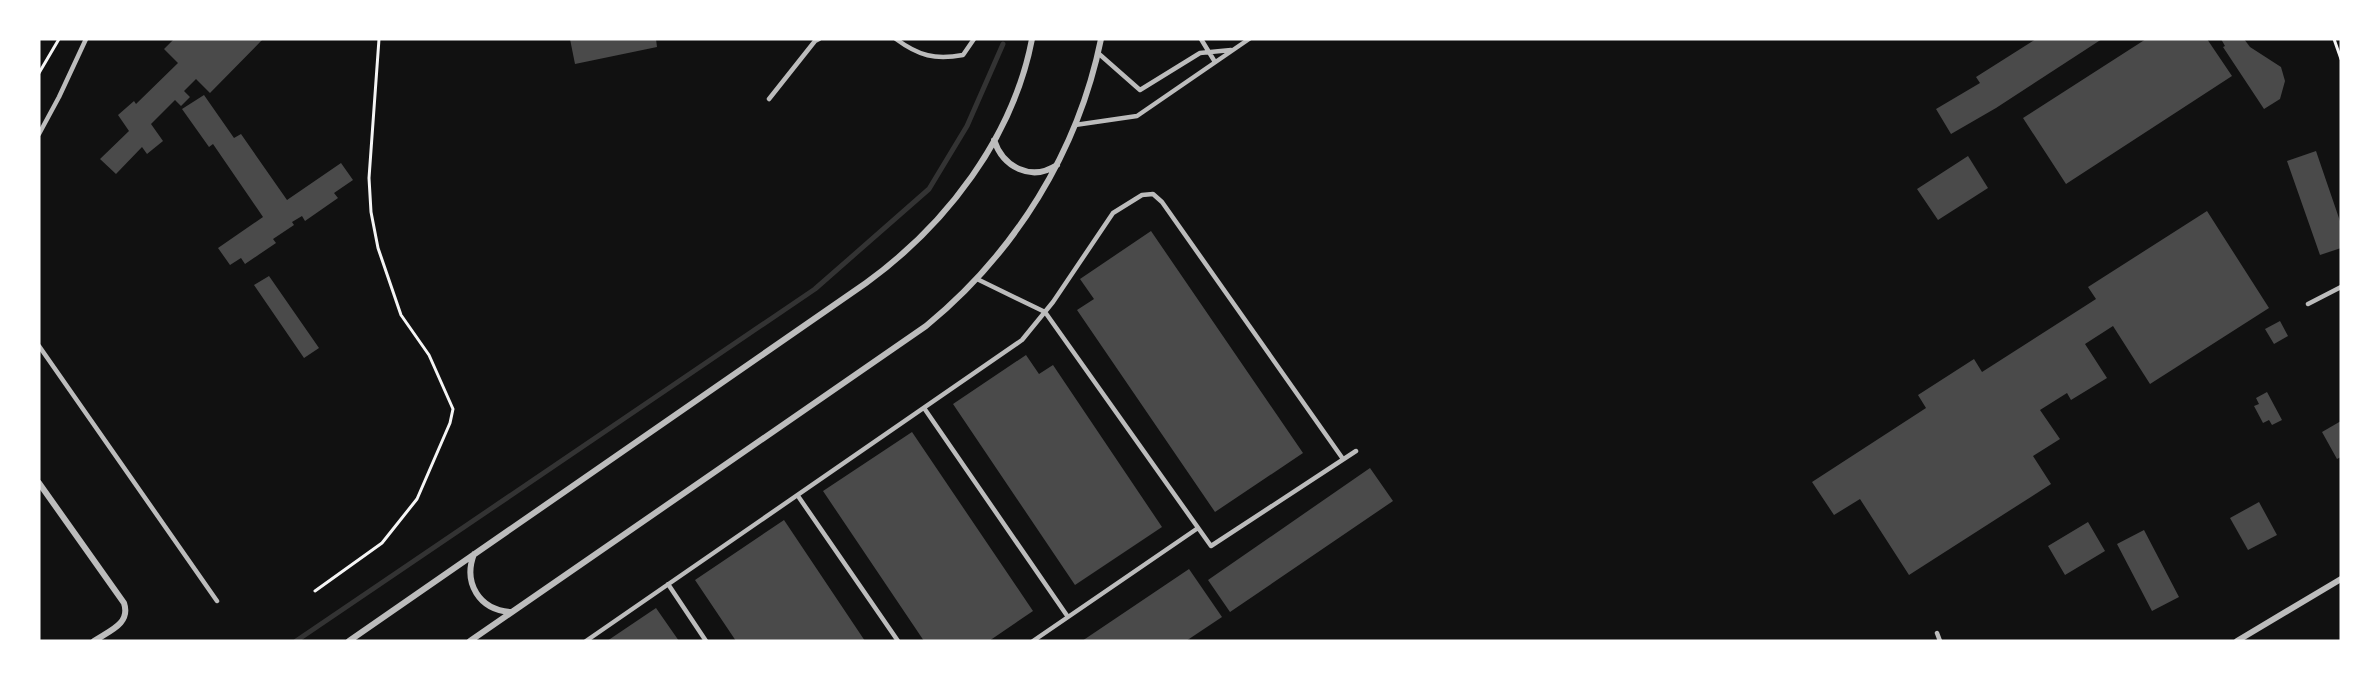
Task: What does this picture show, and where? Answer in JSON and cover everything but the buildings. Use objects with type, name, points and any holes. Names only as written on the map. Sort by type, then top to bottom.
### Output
[{"type":"street","points":[[349,641],[881,273],[939,218],[971,177],[994,140],[1020,82],[1032,39]]},
{"type":"street","points":[[470,641],[926,326],[976,279],[1022,222],[1057,165],[1094,73],[1101,39]]},
{"type":"street","points":[[994,140],[1000,155],[1013,167],[1036,172],[1057,165]]},
{"type":"street","points":[[39,483],[124,603],[127,612],[124,620],[94,641]]},
{"type":"street","points":[[475,554],[470,580],[477,596],[492,608],[511,612]]},
{"type":"street","points":[[2237,641],[2341,579]]},
{"type":"lane","points":[[39,134],[86,39]]},
{"type":"lane","points":[[769,99],[819,39]]},
{"type":"lane","points":[[896,39],[911,50],[942,59],[963,55],[974,39]]},
{"type":"lane","points":[[1201,39],[1215,62]]},
{"type":"lane","points":[[1075,125],[1137,116],[1249,39]]},
{"type":"lane","points":[[1098,53],[1140,90],[1200,53],[1234,49]]},
{"type":"lane","points":[[586,641],[1017,345],[1045,312],[1113,213],[1142,195],[1153,194],[1162,202],[1342,459]]},
{"type":"lane","points":[[976,279],[1045,312],[1211,546],[1356,451]]},
{"type":"lane","points":[[2308,304],[2341,287]]},
{"type":"lane","points":[[39,346],[217,601]]},
{"type":"lane","points":[[924,408],[1068,616]]},
{"type":"lane","points":[[798,496],[898,641]]},
{"type":"lane","points":[[1032,641],[1198,528]]},
{"type":"lane","points":[[668,584],[706,641]]},
{"type":"lane","points":[[1937,633],[1940,641]]},
{"type":"path","points":[[39,74],[59,39]]},
{"type":"path","points":[[315,591],[382,543],[417,500],[446,433],[453,409],[429,356],[401,315],[378,248],[371,212],[369,178],[379,39]]},
{"type":"path","points":[[2334,39],[2341,59]]},
{"type":"waterway","points":[[296,641],[815,289],[929,189],[967,126],[1003,44]]}]
